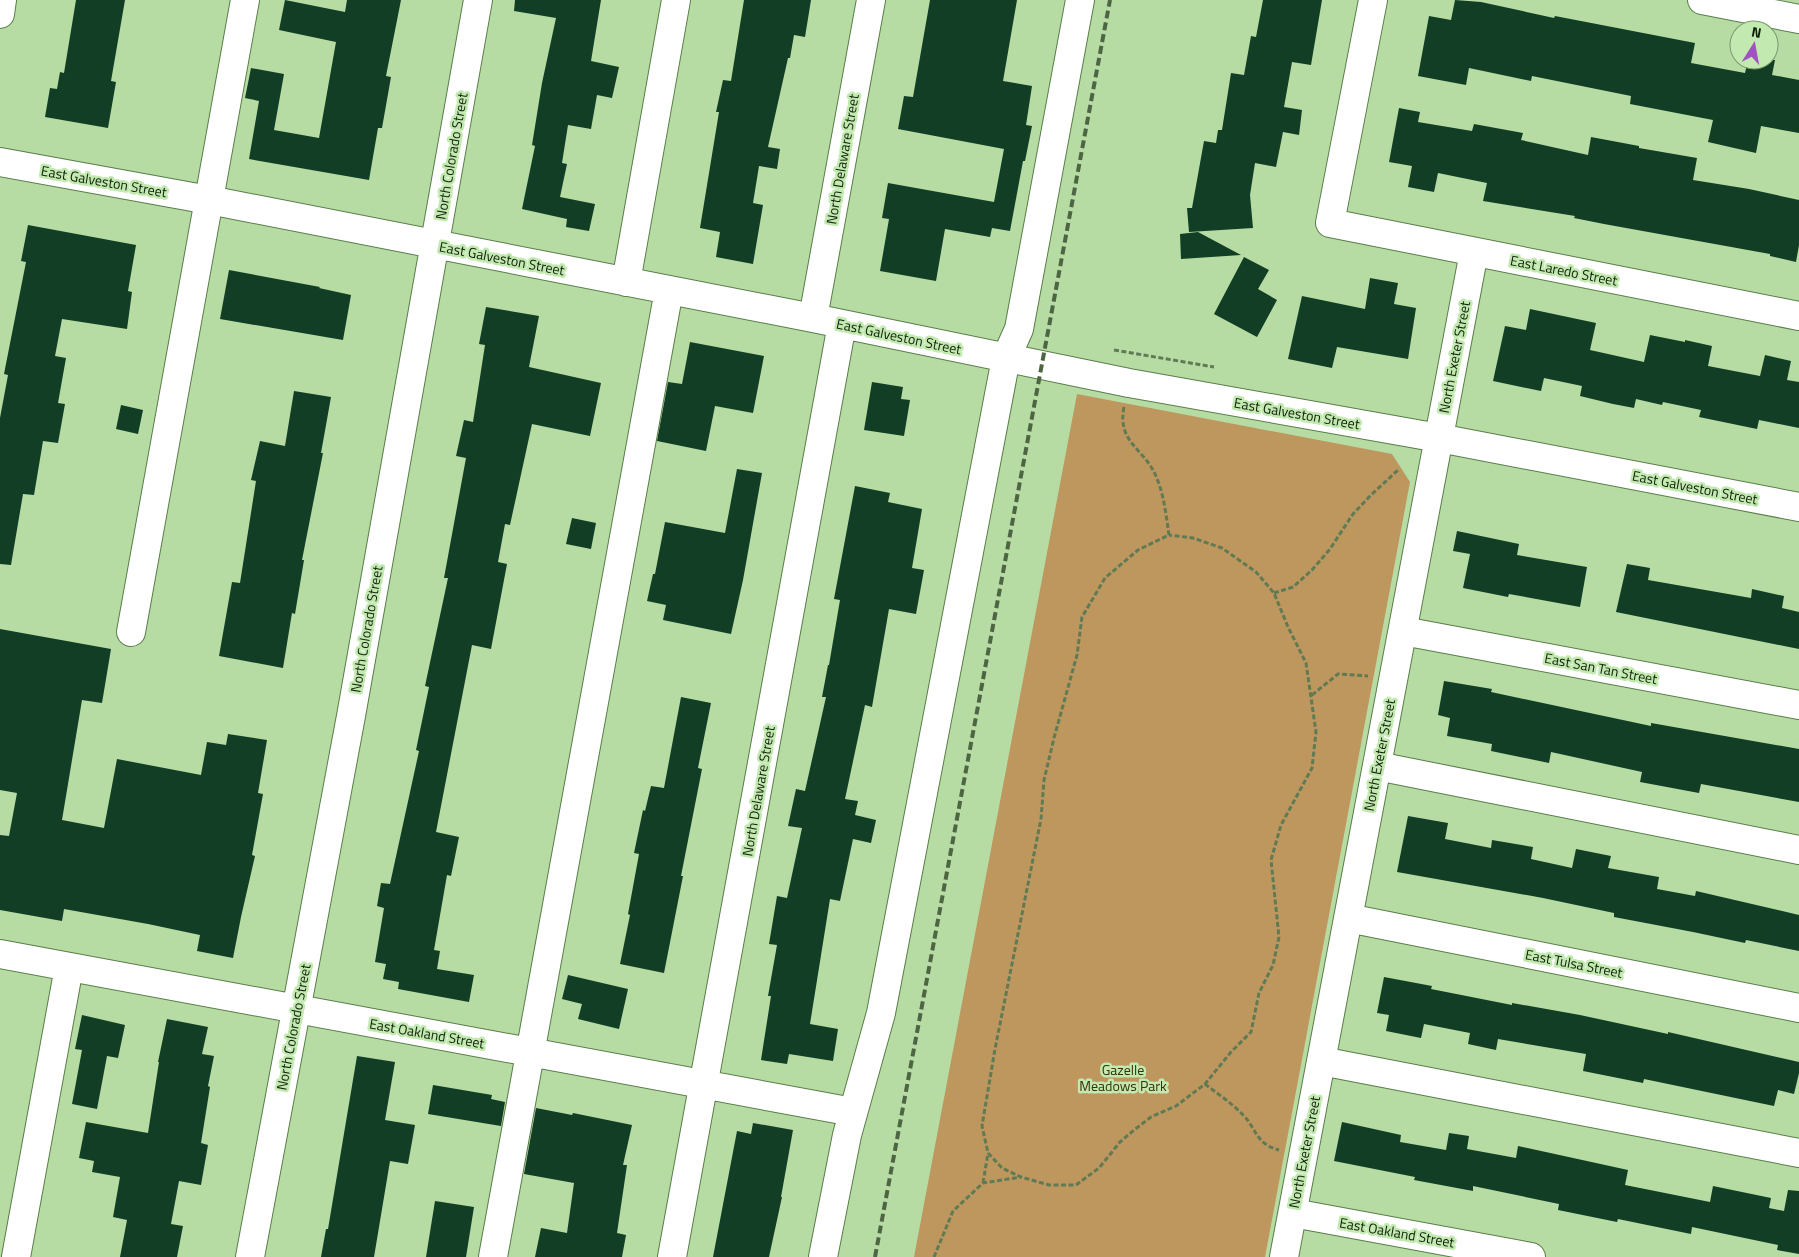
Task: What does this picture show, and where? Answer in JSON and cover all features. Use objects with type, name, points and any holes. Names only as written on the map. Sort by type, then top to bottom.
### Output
[{"type":"street","points":[[0,14],[2,0]]},
{"type":"street","points":[[131,632],[245,0]]},
{"type":"street","name":"North Colorado Street","points":[[250,1257],[351,716],[478,0]]},
{"type":"street","points":[[626,282],[676,0]]},
{"type":"street","name":"North Delaware Street","points":[[813,318],[871,0]]},
{"type":"street","points":[[823,1257],[847,1135],[881,1013],[1006,358],[1020,329],[1080,0]]},
{"type":"street","name":"East Laredo Street","points":[[1373,0],[1330,223],[1799,316]]},
{"type":"street","points":[[1702,0],[1799,19]]},
{"type":"street","name":"East Galveston Street","points":[[0,162],[209,200],[813,318],[1128,383],[1439,438],[1799,507]]},
{"type":"street","name":"North Exeter Street","points":[[1284,1257],[1474,252]]},
{"type":"street","points":[[493,1257],[669,290]]},
{"type":"street","name":"North Delaware Street","points":[[672,1257],[842,324]]},
{"type":"street","name":"East San Tan Street","points":[[1403,631],[1799,704]]},
{"type":"street","points":[[1377,766],[1799,850]]},
{"type":"street","name":"East Tulsa Street","points":[[1348,918],[1799,1008]]},
{"type":"street","name":"East Oakland Street","points":[[0,954],[853,1112]]},
{"type":"street","points":[[16,1257],[69,967]]},
{"type":"street","points":[[1321,1061],[1799,1153]]},
{"type":"street","name":"East Oakland Street","points":[[1293,1213],[1531,1257]]},
{"type":"path","points":[[1110,350],[1214,367]]},
{"type":"path","points":[[1124,407],[1122,415],[1124,434],[1155,474],[1163,498],[1169,535]]},
{"type":"path","points":[[1274,593],[1293,587],[1312,570],[1330,549],[1353,514],[1398,470]]},
{"type":"path","points":[[983,1183],[988,1153],[982,1126],[995,1049],[1041,819],[1044,780],[1077,655],[1082,617],[1105,578],[1138,550],[1169,535],[1193,538],[1222,548],[1256,572],[1274,593],[1306,663],[1316,732],[1312,768],[1281,825],[1271,860],[1279,937],[1273,964],[1259,993],[1251,1032],[1231,1052],[1205,1084],[1176,1106],[1151,1117],[1134,1130],[1120,1142],[1099,1168],[1076,1185],[1049,1185],[1021,1177],[1002,1168],[988,1153]]},
{"type":"path","points":[[1312,695],[1338,674],[1369,676]]},
{"type":"path","points":[[1205,1084],[1245,1117],[1258,1138],[1270,1148],[1281,1151]]},
{"type":"path","points":[[934,1257],[953,1211],[983,1183],[1021,1177]]},
{"type":"green space","name":"Gazelle Meadows Park","points":[[1077,394],[1392,454],[1410,482],[1265,1257],[914,1257]]},
{"type":"building","points":[[76,0],[125,0],[111,81],[116,82],[108,128],[45,117],[50,88],[57,89],[60,72],[64,73]]},
{"type":"building","points":[[285,0],[345,12],[347,0],[401,0],[386,76],[391,77],[382,128],[378,128],[369,180],[249,159],[259,101],[245,98],[251,68],[284,74],[274,130],[319,138],[336,42],[279,30]]},
{"type":"building","points":[[515,0],[601,0],[591,61],[619,67],[612,98],[597,95],[591,129],[568,125],[562,163],[567,164],[560,197],[595,204],[589,231],[566,227],[567,219],[522,209],[535,146],[532,145],[542,83],[556,18],[514,11]]},
{"type":"building","points":[[744,0],[811,0],[805,37],[794,35],[768,147],[780,149],[777,169],[759,166],[753,203],[763,205],[753,264],[716,257],[720,232],[700,228],[719,112],[716,112],[723,80],[731,81]]},
{"type":"building","points":[[930,0],[1017,0],[1003,81],[1032,86],[1026,125],[1032,126],[1025,161],[1023,161],[1010,231],[992,228],[990,237],[945,229],[936,281],[880,271],[889,219],[882,218],[888,183],[994,202],[1004,149],[898,129],[904,96],[913,97]]},
{"type":"building","points":[[1263,0],[1322,0],[1311,65],[1292,62],[1284,107],[1302,110],[1299,135],[1283,132],[1276,167],[1255,163],[1250,195],[1253,228],[1189,232],[1187,208],[1192,208],[1204,141],[1216,143],[1218,130],[1222,130],[1231,73],[1244,75],[1251,36],[1256,37]]},
{"type":"building","points":[[1455,0],[1481,2],[1554,18],[1555,16],[1695,43],[1691,63],[1745,73],[1746,70],[1773,70],[1772,75],[1799,80],[1799,133],[1761,126],[1756,153],[1708,142],[1713,120],[1630,104],[1631,96],[1532,76],[1531,81],[1469,68],[1466,85],[1418,76],[1429,16],[1451,20]]},
{"type":"building","points":[[1399,108],[1420,112],[1418,122],[1472,131],[1474,124],[1523,133],[1521,140],[1588,155],[1591,137],[1697,158],[1693,180],[1749,189],[1799,200],[1799,245],[1796,262],[1770,256],[1770,254],[1604,224],[1574,218],[1575,216],[1483,201],[1487,183],[1438,173],[1434,192],[1408,187],[1412,166],[1389,162]]},
{"type":"building","points":[[28,225],[136,245],[128,291],[132,292],[127,329],[62,319],[55,356],[66,358],[58,403],[65,404],[58,443],[43,441],[34,495],[23,494],[11,565],[0,564],[0,418],[8,375],[4,374],[26,262],[21,261]]},
{"type":"building","points":[[1198,232],[1241,255],[1181,259],[1180,234]]},
{"type":"building","points":[[1244,257],[1269,270],[1258,289],[1277,300],[1257,337],[1214,314]]},
{"type":"building","points":[[229,270],[320,287],[351,295],[343,340],[220,319]]},
{"type":"building","points":[[1370,278],[1398,283],[1394,304],[1416,308],[1408,359],[1337,347],[1332,368],[1288,359],[1302,296],[1365,309]]},
{"type":"building","points":[[486,307],[539,316],[529,367],[601,383],[590,436],[532,424],[510,525],[505,524],[498,562],[507,564],[491,649],[472,645],[436,832],[459,837],[451,876],[447,875],[434,950],[440,951],[437,969],[474,975],[469,1002],[398,989],[399,982],[383,979],[386,964],[375,962],[384,908],[377,906],[381,883],[390,884],[419,751],[416,750],[429,687],[425,686],[448,578],[444,578],[466,458],[456,456],[464,420],[473,422],[485,345],[479,344]]},
{"type":"building","points":[[1530,309],[1596,323],[1590,350],[1644,362],[1650,335],[1712,346],[1708,366],[1760,376],[1765,355],[1791,361],[1787,380],[1799,382],[1799,428],[1759,420],[1757,429],[1699,417],[1701,410],[1663,402],[1662,405],[1636,399],[1634,408],[1613,404],[1580,396],[1582,386],[1544,378],[1541,391],[1493,381],[1505,326],[1526,330]]},
{"type":"building","points":[[690,342],[764,356],[753,413],[715,406],[706,451],[657,441],[668,382],[682,384]]},
{"type":"building","points":[[872,382],[903,387],[901,399],[910,400],[904,436],[864,430]]},
{"type":"building","points":[[294,391],[331,397],[321,453],[323,453],[302,560],[304,560],[295,614],[292,613],[283,668],[219,656],[232,582],[240,583],[256,481],[251,480],[260,441],[285,446]]},
{"type":"building","points":[[121,405],[143,410],[138,434],[116,429]]},
{"type":"building","points":[[737,469],[762,473],[743,580],[731,634],[663,620],[666,605],[647,601],[653,574],[655,574],[665,522],[725,533]]},
{"type":"building","points":[[855,486],[890,493],[888,502],[922,509],[912,568],[924,570],[916,614],[889,609],[872,707],[865,705],[845,799],[858,801],[855,815],[876,820],[871,843],[853,839],[840,901],[830,899],[810,1024],[838,1029],[833,1061],[789,1054],[787,1064],[761,1060],[771,996],[768,996],[777,945],[769,944],[777,896],[787,898],[802,828],[788,826],[796,789],[805,791],[826,697],[822,697],[840,600],[834,599]]},
{"type":"building","points":[[572,518],[596,523],[591,549],[566,544]]},
{"type":"building","points":[[1457,531],[1519,544],[1517,555],[1587,567],[1580,607],[1509,594],[1508,597],[1463,588],[1470,554],[1453,551]]},
{"type":"building","points":[[1627,564],[1650,568],[1648,580],[1751,598],[1752,589],[1784,596],[1782,608],[1799,612],[1799,649],[1616,612]]},
{"type":"building","points":[[0,629],[111,649],[102,703],[82,700],[62,820],[104,828],[117,759],[201,775],[207,742],[226,745],[228,734],[267,740],[258,793],[263,794],[252,855],[255,856],[233,958],[197,951],[200,935],[148,924],[64,909],[62,921],[0,910],[0,835],[9,836],[17,793],[0,790]]},
{"type":"building","points":[[1444,681],[1492,689],[1491,692],[1651,726],[1651,723],[1799,749],[1799,802],[1701,784],[1699,793],[1640,782],[1642,772],[1551,752],[1549,763],[1491,751],[1492,744],[1447,736],[1450,718],[1438,715]]},
{"type":"building","points":[[681,697],[711,703],[698,768],[702,769],[664,973],[620,964],[630,915],[628,914],[639,854],[634,853],[643,810],[645,811],[651,786],[664,788]]},
{"type":"building","points":[[1408,816],[1448,823],[1445,839],[1491,848],[1492,840],[1533,847],[1531,859],[1572,868],[1576,849],[1611,856],[1608,868],[1659,877],[1657,889],[1695,896],[1696,891],[1799,915],[1799,951],[1746,940],[1745,943],[1614,917],[1614,913],[1543,898],[1397,872]]},
{"type":"building","points":[[568,975],[628,989],[619,1029],[578,1019],[582,1004],[562,999]]},
{"type":"building","points":[[1384,977],[1432,986],[1431,989],[1512,1005],[1512,1003],[1580,1015],[1668,1034],[1668,1032],[1799,1062],[1799,1073],[1794,1094],[1778,1090],[1774,1106],[1644,1079],[1643,1083],[1583,1071],[1586,1054],[1498,1039],[1496,1050],[1468,1044],[1470,1033],[1424,1024],[1421,1038],[1386,1031],[1389,1015],[1377,1013]]},
{"type":"building","points":[[82,1015],[125,1025],[118,1058],[107,1056],[97,1109],[72,1104],[82,1050],[75,1049]]},
{"type":"building","points":[[167,1019],[208,1027],[202,1054],[214,1056],[208,1086],[210,1087],[201,1143],[208,1145],[201,1185],[179,1181],[171,1224],[183,1226],[177,1257],[120,1257],[127,1220],[113,1217],[120,1177],[92,1172],[94,1161],[79,1158],[86,1122],[148,1133],[158,1062]]},
{"type":"building","points":[[357,1056],[395,1062],[385,1120],[415,1125],[408,1164],[390,1161],[374,1257],[321,1257],[326,1229],[328,1229]]},
{"type":"building","points":[[433,1085],[492,1095],[491,1099],[505,1102],[501,1126],[428,1114]]},
{"type":"building","points":[[536,1108],[572,1115],[573,1113],[632,1125],[623,1165],[627,1165],[617,1233],[626,1235],[622,1257],[535,1257],[541,1228],[567,1233],[574,1183],[524,1174]]},
{"type":"building","points":[[1342,1122],[1401,1135],[1400,1142],[1446,1150],[1449,1133],[1469,1136],[1467,1149],[1516,1158],[1518,1146],[1628,1170],[1625,1185],[1710,1202],[1713,1186],[1771,1198],[1769,1208],[1784,1211],[1788,1190],[1799,1191],[1799,1254],[1777,1250],[1778,1245],[1692,1227],[1691,1234],[1618,1219],[1617,1222],[1558,1210],[1559,1204],[1473,1186],[1473,1191],[1414,1180],[1415,1177],[1334,1161]]},
{"type":"building","points":[[753,1123],[793,1130],[782,1197],[769,1257],[713,1257],[737,1131],[751,1134]]},
{"type":"building","points":[[435,1201],[474,1207],[466,1257],[426,1257]]},
{"type":"railway","points":[[875,1257],[1110,0]]}]
